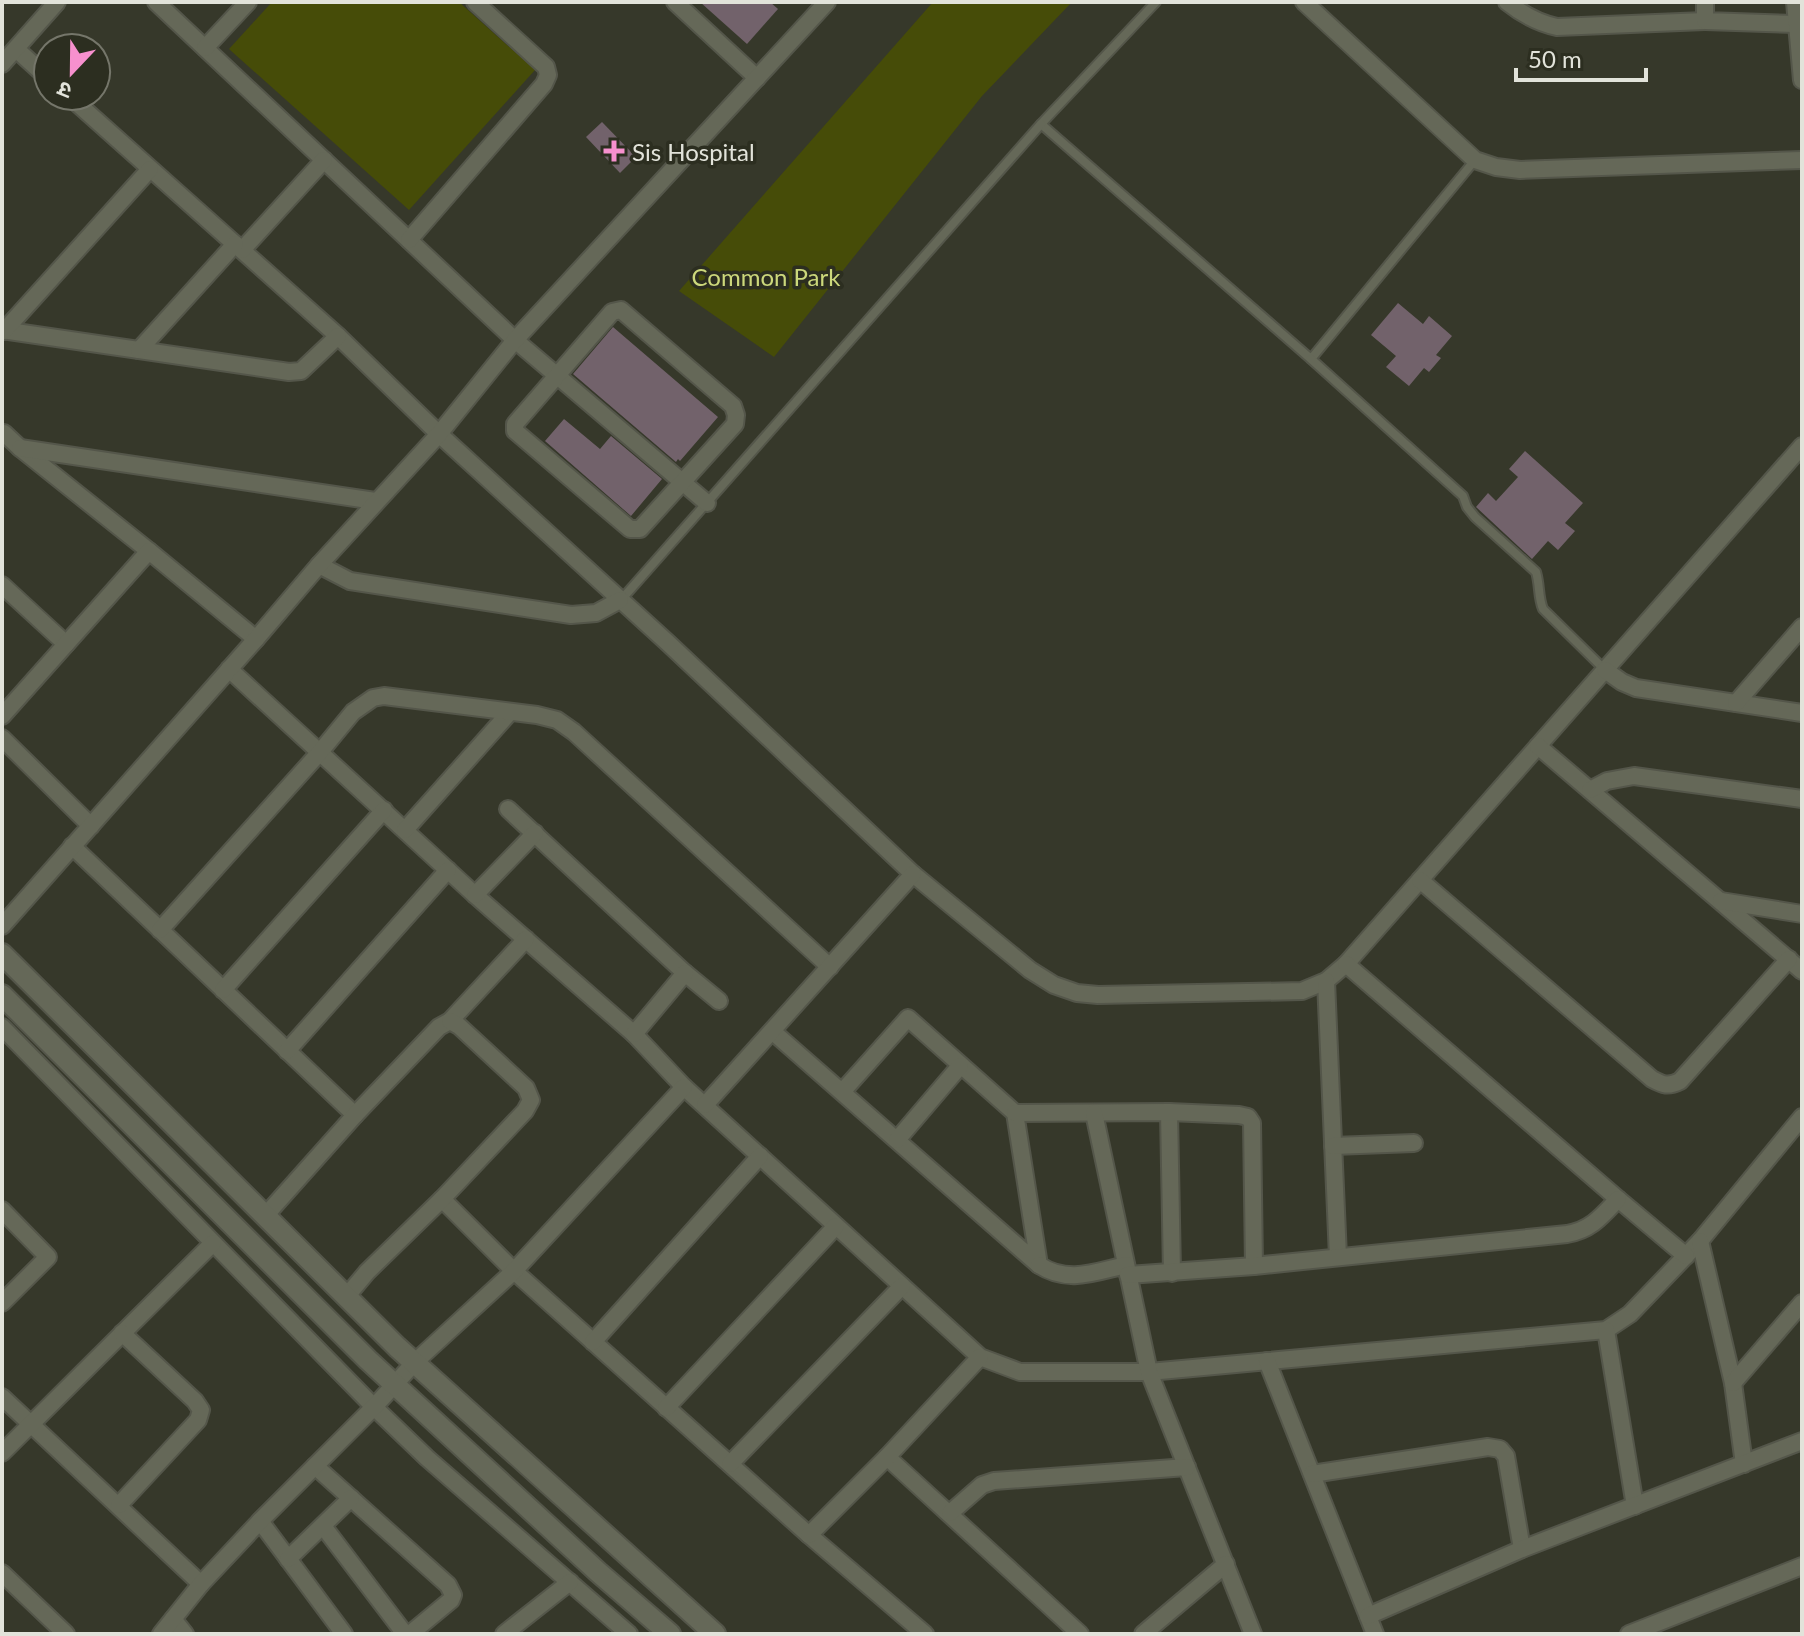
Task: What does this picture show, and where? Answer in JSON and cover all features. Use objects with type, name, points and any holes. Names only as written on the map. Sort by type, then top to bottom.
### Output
[{"type":"street","points":[[2,64],[57,2]]},
{"type":"street","points":[[156,2],[515,340],[707,503]]},
{"type":"street","points":[[205,48],[248,2]]},
{"type":"street","points":[[409,240],[544,84],[548,75],[546,67],[475,2]]},
{"type":"street","points":[[675,2],[757,78]]},
{"type":"street","points":[[2,926],[375,501],[439,434],[515,340],[827,2]]},
{"type":"street","points":[[1304,2],[1475,160],[1496,167],[1520,170],[1802,160]]},
{"type":"street","points":[[1507,2],[1534,20],[1557,27],[1705,21],[1796,24]]},
{"type":"street","points":[[1705,2],[1705,21]]},
{"type":"street","points":[[1795,2],[1802,80]]},
{"type":"street","points":[[16,49],[32,64]]},
{"type":"street","points":[[87,112],[338,336],[439,434],[668,643],[913,874],[1030,970],[1054,985],[1077,993],[1302,991],[1326,981],[1346,964],[1802,446]]},
{"type":"street","points":[[139,350],[324,160]]},
{"type":"street","points":[[3,330],[150,169]]},
{"type":"street","points":[[621,310],[733,406],[735,424],[640,529],[630,529],[515,431],[515,424],[557,376],[612,312],[621,310]]},
{"type":"street","points":[[3,330],[297,372],[338,336]]},
{"type":"street","points":[[3,432],[256,639]]},
{"type":"street","points":[[20,448],[375,501]]},
{"type":"street","points":[[2,716],[149,551]]},
{"type":"street","points":[[319,565],[350,581],[571,615],[596,613],[620,600]]},
{"type":"street","points":[[2,585],[66,644]]},
{"type":"street","points":[[1736,703],[1795,644],[1802,627]]},
{"type":"street","points":[[229,669],[475,895],[634,1034],[684,1087],[980,1357],[1020,1372],[1149,1372],[1606,1330],[1630,1314],[1700,1241],[1802,1117]]},
{"type":"street","points":[[1605,670],[1636,688],[1802,713]]},
{"type":"street","points":[[160,930],[353,712],[373,698],[384,696],[557,720],[574,732],[830,967]]},
{"type":"street","points":[[405,830],[510,712]]},
{"type":"street","points":[[2,738],[91,826]]},
{"type":"street","points":[[1538,746],[1802,971]]},
{"type":"street","points":[[1590,790],[1607,781],[1634,776],[1802,799]]},
{"type":"street","points":[[508,809],[719,1001]]},
{"type":"street","points":[[223,990],[384,810]]},
{"type":"street","points":[[475,895],[535,833]]},
{"type":"street","points":[[72,846],[355,1115]]},
{"type":"street","points":[[287,1051],[448,870]]},
{"type":"street","points":[[705,1105],[913,874]]},
{"type":"street","points":[[1420,880],[1652,1079],[1664,1085],[1680,1081],[1789,959]]},
{"type":"street","points":[[1720,901],[1802,914]]},
{"type":"street","points":[[265,1216],[355,1115],[439,1027],[450,1021],[526,939]]},
{"type":"street","points":[[2,954],[397,1347],[715,1634]]},
{"type":"street","points":[[1346,964],[1686,1256]]},
{"type":"street","points":[[634,1034],[685,973]]},
{"type":"street","points":[[1326,981],[1338,1257]]},
{"type":"street","points":[[2,995],[255,1249],[395,1384],[598,1572],[670,1634]]},
{"type":"street","points":[[842,1092],[908,1018],[1015,1113],[1039,1265]]},
{"type":"street","points":[[346,1297],[525,1111],[531,1100],[526,1088],[450,1021]]},
{"type":"street","points":[[2,1027],[374,1407],[427,1458],[629,1634]]},
{"type":"street","points":[[772,1031],[1039,1265],[1060,1275],[1072,1277],[1127,1270],[1172,1273],[1578,1233],[1595,1224],[1618,1199]]},
{"type":"street","points":[[897,1140],[960,1066]]},
{"type":"street","points":[[161,1634],[201,1584],[260,1521],[415,1362],[514,1271],[684,1087]]},
{"type":"street","points":[[1015,1113],[1169,1112],[1248,1117],[1252,1123],[1254,1266]]},
{"type":"street","points":[[1169,1112],[1172,1273]]},
{"type":"street","points":[[1094,1113],[1149,1372],[1253,1634]]},
{"type":"street","points":[[1333,1146],[1414,1143]]},
{"type":"street","points":[[593,1342],[760,1156]]},
{"type":"street","points":[[442,1199],[514,1271],[666,1408],[925,1634]]},
{"type":"street","points":[[2,1210],[48,1257],[2,1303]]},
{"type":"street","points":[[666,1408],[836,1226]]},
{"type":"street","points":[[1700,1241],[1733,1383],[1744,1464]]},
{"type":"street","points":[[2,1453],[213,1243]]},
{"type":"street","points":[[730,1464],[902,1286]]},
{"type":"street","points":[[1733,1383],[1802,1303]]},
{"type":"street","points":[[1606,1330],[1635,1506]]},
{"type":"street","points":[[119,1505],[198,1420],[201,1410],[122,1333]]},
{"type":"street","points":[[809,1535],[980,1357]]},
{"type":"street","points":[[1267,1361],[1375,1634]]},
{"type":"street","points":[[2,1397],[201,1584]]},
{"type":"street","points":[[1368,1616],[1522,1549],[1802,1441]]},
{"type":"street","points":[[1312,1474],[1488,1447],[1500,1449],[1506,1456],[1522,1549]]},
{"type":"street","points":[[887,1457],[1080,1634]]},
{"type":"street","points":[[315,1466],[448,1585],[453,1595],[451,1600],[408,1634],[323,1526]]},
{"type":"street","points":[[950,1513],[982,1485],[994,1481],[1187,1467]]},
{"type":"street","points":[[288,1559],[351,1498]]},
{"type":"street","points":[[260,1521],[334,1631]]},
{"type":"street","points":[[1143,1634],[1226,1564]]},
{"type":"street","points":[[1629,1634],[1802,1566]]},
{"type":"street","points":[[2,1573],[66,1634]]},
{"type":"street","points":[[507,1633],[570,1582]]},
{"type":"street","points":[[173,1619],[185,1634]]},
{"type":"lane","points":[[620,600],[1041,124],[1156,2]]},
{"type":"lane","points":[[1041,124],[1463,496],[1475,517],[1536,572],[1543,609],[1605,670]]},
{"type":"lane","points":[[1311,359],[1475,160]]},
{"type":"green space","points":[[272,2],[459,2],[535,70],[409,210],[229,49]]},
{"type":"green space","name":"Common Park","points":[[933,2],[1072,2],[982,96],[774,357],[679,291]]},
{"type":"building","points":[[700,2],[770,2],[778,9],[747,44]]},
{"type":"building","points":[[602,122],[636,157],[620,173],[586,137]]},
{"type":"building","points":[[1398,303],[1423,324],[1429,316],[1452,336],[1436,355],[1441,358],[1429,372],[1424,368],[1409,386],[1386,367],[1396,356],[1371,335]]},
{"type":"building","points":[[613,327],[718,417],[680,461],[678,459],[676,462],[573,374]]},
{"type":"building","points":[[564,419],[600,449],[611,436],[662,479],[631,516],[545,441]]},
{"type":"building","points":[[1525,451],[1583,503],[1565,523],[1575,531],[1558,550],[1548,541],[1532,559],[1476,507],[1488,493],[1496,501],[1518,477],[1509,469]]},
{"type":"place","name":"Sis Hospital","points":[[614,151]]}]
